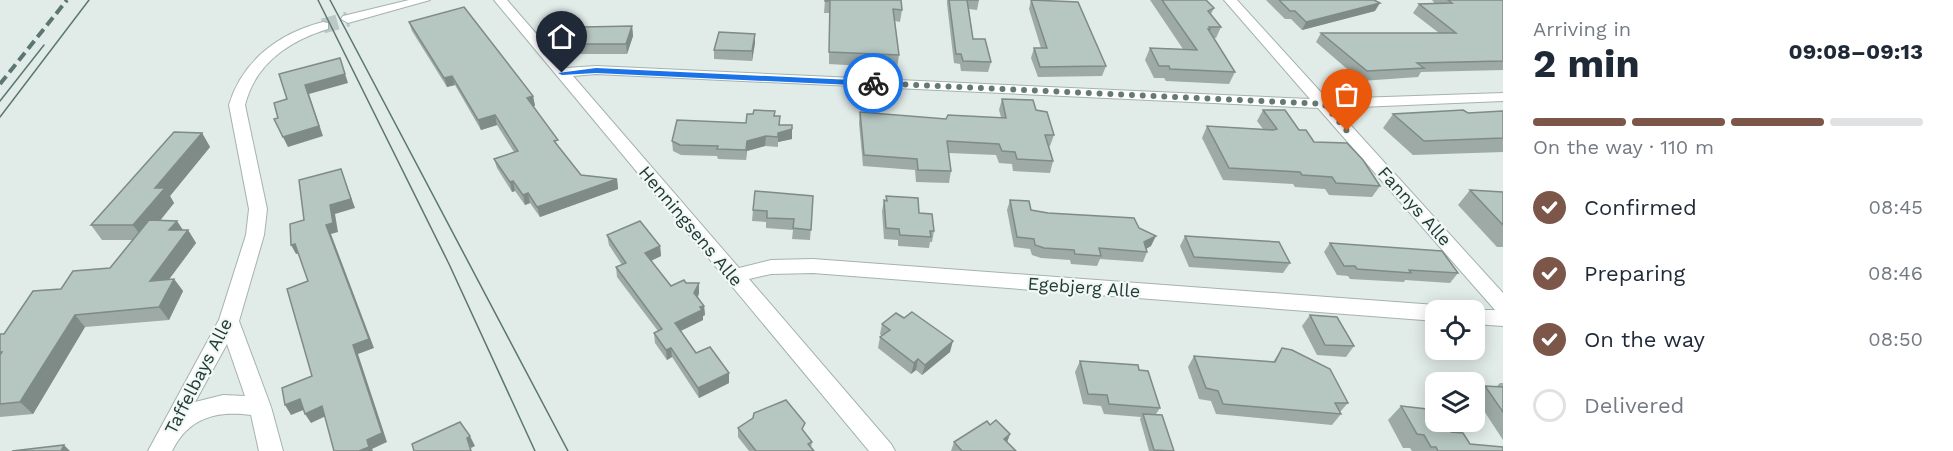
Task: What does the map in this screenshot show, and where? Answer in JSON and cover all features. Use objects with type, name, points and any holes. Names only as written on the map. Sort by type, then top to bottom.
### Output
[{"type":"street","points":[[348,20],[424,0]]},
{"type":"street","name":"Henningsens Alle","points":[[500,0],[883,451]]},
{"type":"street","name":"Fannys Alle","points":[[1230,0],[1503,306]]},
{"type":"street","name":"Taffelbays Alle","points":[[160,451],[229,321],[255,235],[258,209],[237,105],[240,88],[278,46],[297,34],[323,26]]},
{"type":"street","points":[[562,73],[596,70],[1324,104],[1503,97]]},
{"type":"street","name":"Egebjerg Alle","points":[[734,276],[771,267],[813,266],[1425,312]]},
{"type":"street","points":[[1485,317],[1503,318]]},
{"type":"street","points":[[229,321],[260,407],[271,451]]},
{"type":"street","points":[[170,429],[195,410],[210,404],[224,402],[260,407]]},
{"type":"building","points":[[825,0],[901,0],[902,10],[893,9],[899,55],[829,52],[830,1]]},
{"type":"building","points":[[949,0],[967,0],[973,39],[985,39],[991,62],[963,61],[961,54],[956,54]]},
{"type":"building","points":[[1031,0],[1078,2],[1106,66],[1040,67],[1034,48],[1047,48]]},
{"type":"building","points":[[1162,0],[1206,0],[1214,8],[1208,11],[1221,27],[1209,27],[1208,29],[1235,72],[1170,69],[1169,66],[1159,66],[1150,48],[1197,50]]},
{"type":"building","points":[[1279,0],[1374,0],[1380,3],[1306,22]]},
{"type":"building","points":[[1448,0],[1503,0],[1503,61],[1417,63],[1424,68],[1367,71],[1321,33],[1456,33],[1419,4],[1452,3]]},
{"type":"building","points":[[464,7],[533,96],[527,98],[558,140],[554,141],[581,175],[617,179],[537,207],[528,193],[523,195],[513,181],[510,182],[494,159],[518,151],[495,115],[478,120],[452,76],[444,78],[409,22]]},
{"type":"building","points":[[632,26],[626,44],[574,44],[583,27]]},
{"type":"building","points":[[719,32],[755,34],[752,51],[714,50]]},
{"type":"building","points":[[340,58],[345,74],[305,85],[319,126],[283,137],[274,119],[278,118],[274,103],[287,99],[279,74]]},
{"type":"building","points":[[1002,99],[1033,100],[1036,110],[1047,112],[1054,135],[1045,135],[1053,161],[1017,159],[1015,152],[1002,151],[999,144],[947,141],[951,171],[918,170],[917,159],[864,155],[860,112],[946,119],[948,115],[1006,118]]},
{"type":"building","points":[[754,110],[775,111],[774,116],[780,116],[779,125],[792,125],[792,129],[778,133],[778,137],[766,136],[747,141],[746,150],[717,149],[718,146],[680,145],[672,141],[677,120],[746,123],[747,114],[753,114]]},
{"type":"building","points":[[1263,110],[1285,110],[1299,130],[1306,130],[1314,142],[1347,143],[1363,160],[1380,186],[1336,183],[1332,177],[1302,175],[1300,172],[1229,168],[1207,126],[1277,129]]},
{"type":"building","points":[[1463,110],[1468,113],[1503,111],[1503,138],[1424,141],[1393,114]]},
{"type":"building","points":[[174,132],[202,133],[155,188],[165,188],[133,225],[91,225]]},
{"type":"building","points":[[341,169],[351,199],[330,205],[333,223],[326,225],[369,339],[353,345],[382,433],[367,440],[369,447],[359,451],[334,451],[322,406],[305,414],[300,399],[285,405],[282,388],[312,376],[287,289],[308,281],[295,244],[291,245],[290,224],[304,220],[299,180]]},
{"type":"building","points":[[1470,190],[1503,192],[1503,225]]},
{"type":"building","points":[[755,191],[813,196],[811,230],[793,228],[794,219],[767,218],[767,211],[753,210]]},
{"type":"building","points":[[886,196],[918,198],[919,213],[932,214],[934,231],[930,231],[931,237],[900,235],[899,229],[886,228],[884,200],[887,201]]},
{"type":"building","points":[[1010,200],[1029,201],[1031,210],[1048,213],[1134,218],[1139,228],[1156,236],[1144,242],[1147,252],[1099,248],[1101,256],[1075,254],[1074,250],[1044,248],[1035,245],[1034,239],[1017,237]]},
{"type":"building","points":[[149,220],[177,221],[169,230],[188,230],[150,281],[174,279],[159,307],[75,315],[20,402],[0,404],[0,355],[2,352],[0,352],[0,334],[4,334],[33,291],[61,289],[73,271],[110,268]]},
{"type":"building","points":[[640,221],[660,246],[645,253],[671,286],[684,280],[686,283],[699,283],[694,293],[704,306],[700,307],[702,310],[675,323],[696,353],[710,347],[729,373],[698,388],[671,348],[666,350],[654,333],[662,329],[616,267],[626,263],[607,235]]},
{"type":"building","points":[[1185,236],[1279,242],[1290,263],[1194,257]]},
{"type":"building","points":[[1330,243],[1442,251],[1458,273],[1409,270],[1411,273],[1344,266]]},
{"type":"building","points":[[912,312],[953,341],[925,365],[918,359],[914,363],[880,337],[890,330],[882,324],[896,313],[904,318]]},
{"type":"building","points":[[1310,315],[1337,317],[1354,346],[1325,345]]},
{"type":"building","points":[[1282,348],[1292,350],[1330,369],[1348,403],[1335,403],[1341,414],[1223,404],[1218,391],[1206,388],[1194,356],[1275,362]]},
{"type":"building","points":[[1080,361],[1138,365],[1139,370],[1148,371],[1160,408],[1109,404],[1107,395],[1088,394]]},
{"type":"building","points":[[1485,386],[1503,387],[1503,412]]},
{"type":"building","points":[[786,400],[805,423],[802,429],[812,442],[808,444],[814,451],[756,451],[738,428],[753,418],[754,413]]},
{"type":"building","points":[[1401,406],[1425,409],[1425,432],[1463,433],[1470,444],[1503,447],[1503,451],[1438,451],[1436,447],[1431,447],[1424,435],[1417,434]]},
{"type":"building","points":[[1143,414],[1162,415],[1174,451],[1154,450]]},
{"type":"building","points":[[996,420],[1010,434],[1004,439],[1016,451],[962,451],[954,442],[987,421],[990,425]]},
{"type":"building","points":[[460,422],[470,436],[467,438],[471,451],[414,451],[412,444]]},
{"type":"building","points":[[64,445],[61,451],[12,451]]},
{"type":"tunnel","points":[[323,26],[348,19]]},
{"type":"tram line","points":[[0,117],[89,0]]},
{"type":"tram line","points":[[318,0],[449,264],[535,451]]},
{"type":"tram line","points":[[330,0],[568,451]]},
{"type":"tram line","points":[[0,101],[44,45]]},
{"type":"railway","points":[[0,84],[67,0]]},
{"type":"way so far","points":[[873,83],[1324,104],[1347,131]]},
{"type":"route","points":[[562,73],[596,70],[873,83]]}]
